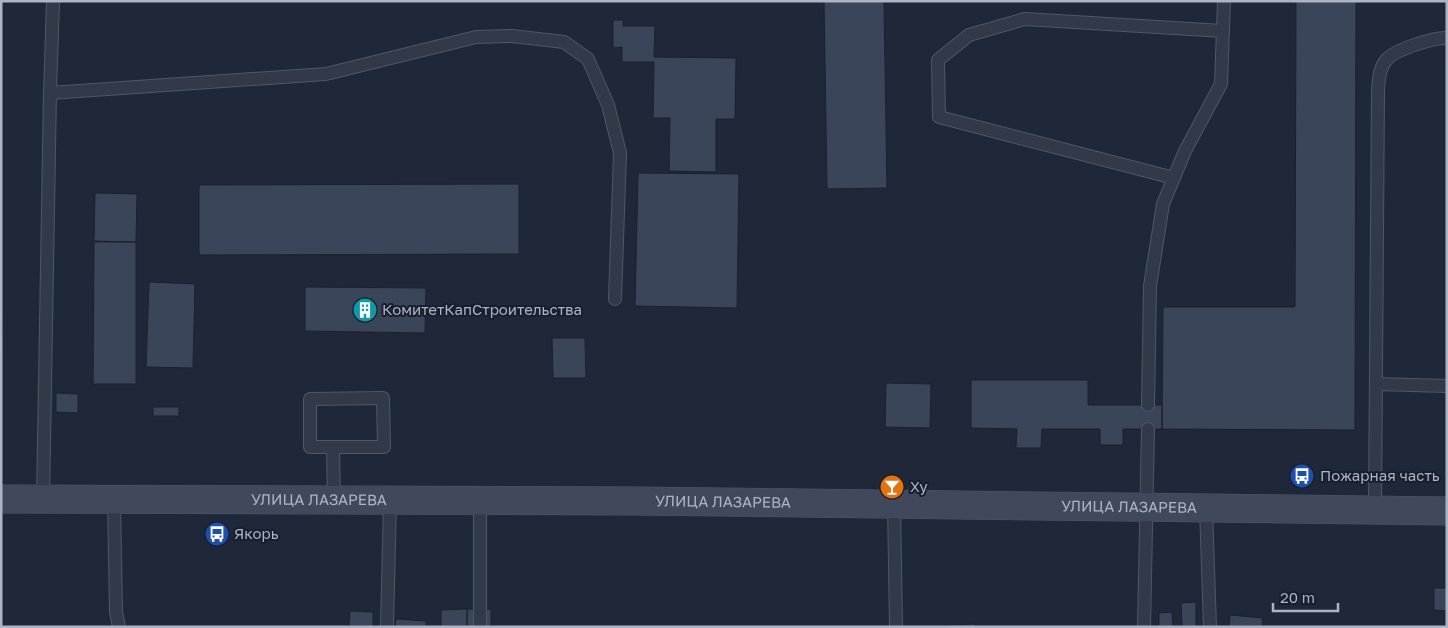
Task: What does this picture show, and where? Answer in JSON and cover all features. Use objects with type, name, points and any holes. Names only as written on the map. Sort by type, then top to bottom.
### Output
[{"type":"main road","name":"УЛИЦА ЛАЗАРЕВА","points":[[1,499],[636,501],[1447,511]]},
{"type":"lane","points":[[43,500],[53,1]]},
{"type":"lane","points":[[1148,405],[1150,286],[1163,204],[1185,151],[1221,84],[1224,1]]},
{"type":"lane","points":[[1174,178],[939,117],[938,60],[969,35],[1025,19],[1223,30]]},
{"type":"lane","points":[[50,93],[326,74],[476,37],[512,36],[564,42],[588,59],[608,106],[620,153],[615,299]]},
{"type":"lane","points":[[1375,510],[1378,90],[1380,70],[1388,58],[1437,37],[1447,38]]},
{"type":"lane","points":[[1376,384],[1447,386]]},
{"type":"lane","points":[[383,398],[384,446],[333,447],[310,447],[310,399],[383,398]]},
{"type":"lane","points":[[1144,627],[1148,429]]},
{"type":"lane","points":[[333,447],[334,500]]},
{"type":"lane","points":[[114,500],[116,612],[119,627]]},
{"type":"lane","points":[[387,627],[390,501]]},
{"type":"lane","points":[[480,502],[480,627]]},
{"type":"lane","points":[[894,504],[896,627]]},
{"type":"lane","points":[[1206,508],[1210,627]]},
{"type":"building","points":[[824,1],[884,1],[887,188],[827,189]]},
{"type":"building","points":[[1296,1],[1356,1],[1355,430],[1162,429],[1163,307],[1295,307]]},
{"type":"building","points":[[613,20],[623,20],[623,26],[655,26],[654,57],[736,58],[735,119],[716,119],[716,172],[669,171],[670,118],[653,118],[654,62],[622,62],[622,47],[613,48]]},
{"type":"building","points":[[638,173],[739,174],[737,308],[635,306]]},
{"type":"building","points":[[519,184],[519,254],[199,255],[199,185]]},
{"type":"building","points":[[95,193],[137,194],[136,242],[94,241]]},
{"type":"building","points":[[94,242],[136,242],[136,384],[93,384]]},
{"type":"building","points":[[149,282],[195,284],[193,368],[146,367]]},
{"type":"building","name":"КомитетКапСтроительства","points":[[305,287],[426,288],[425,333],[305,331]]},
{"type":"building","points":[[1,300],[3,300],[2,355],[1,355]]},
{"type":"building","points":[[552,338],[585,338],[586,378],[553,378]]},
{"type":"building","points":[[971,380],[1088,380],[1088,405],[1162,405],[1162,429],[1123,429],[1123,445],[1100,445],[1100,429],[1042,429],[1041,448],[1016,448],[1017,429],[971,428]]},
{"type":"building","points":[[886,383],[931,384],[930,428],[885,427]]},
{"type":"building","points":[[56,393],[78,394],[78,413],[56,412]]},
{"type":"building","points":[[153,407],[179,407],[179,416],[153,416]]},
{"type":"building","points":[[1434,588],[1447,588],[1447,611],[1434,610]]},
{"type":"building","points":[[1196,602],[1196,627],[1182,627],[1181,603]]},
{"type":"building","points":[[467,609],[467,627],[441,627],[441,610]]},
{"type":"building","points":[[467,609],[491,609],[491,627],[467,627]]},
{"type":"building","points":[[350,611],[373,612],[373,627],[349,626]]},
{"type":"building","points":[[1172,612],[1173,627],[1159,627],[1159,613]]},
{"type":"building","points":[[1230,615],[1263,618],[1262,627],[1229,627]]},
{"type":"building","points":[[396,619],[426,621],[426,627],[395,627]]},
{"type":"building","points":[[975,624],[975,627],[946,627],[946,625]]},
{"type":"place","name":"КомитетКапСтроительства","points":[[365,310]]},
{"type":"place","name":"Пожарная часть","points":[[1302,476]]},
{"type":"place","name":"Xy","points":[[892,487]]},
{"type":"place","name":"Якорь","points":[[217,534]]}]
